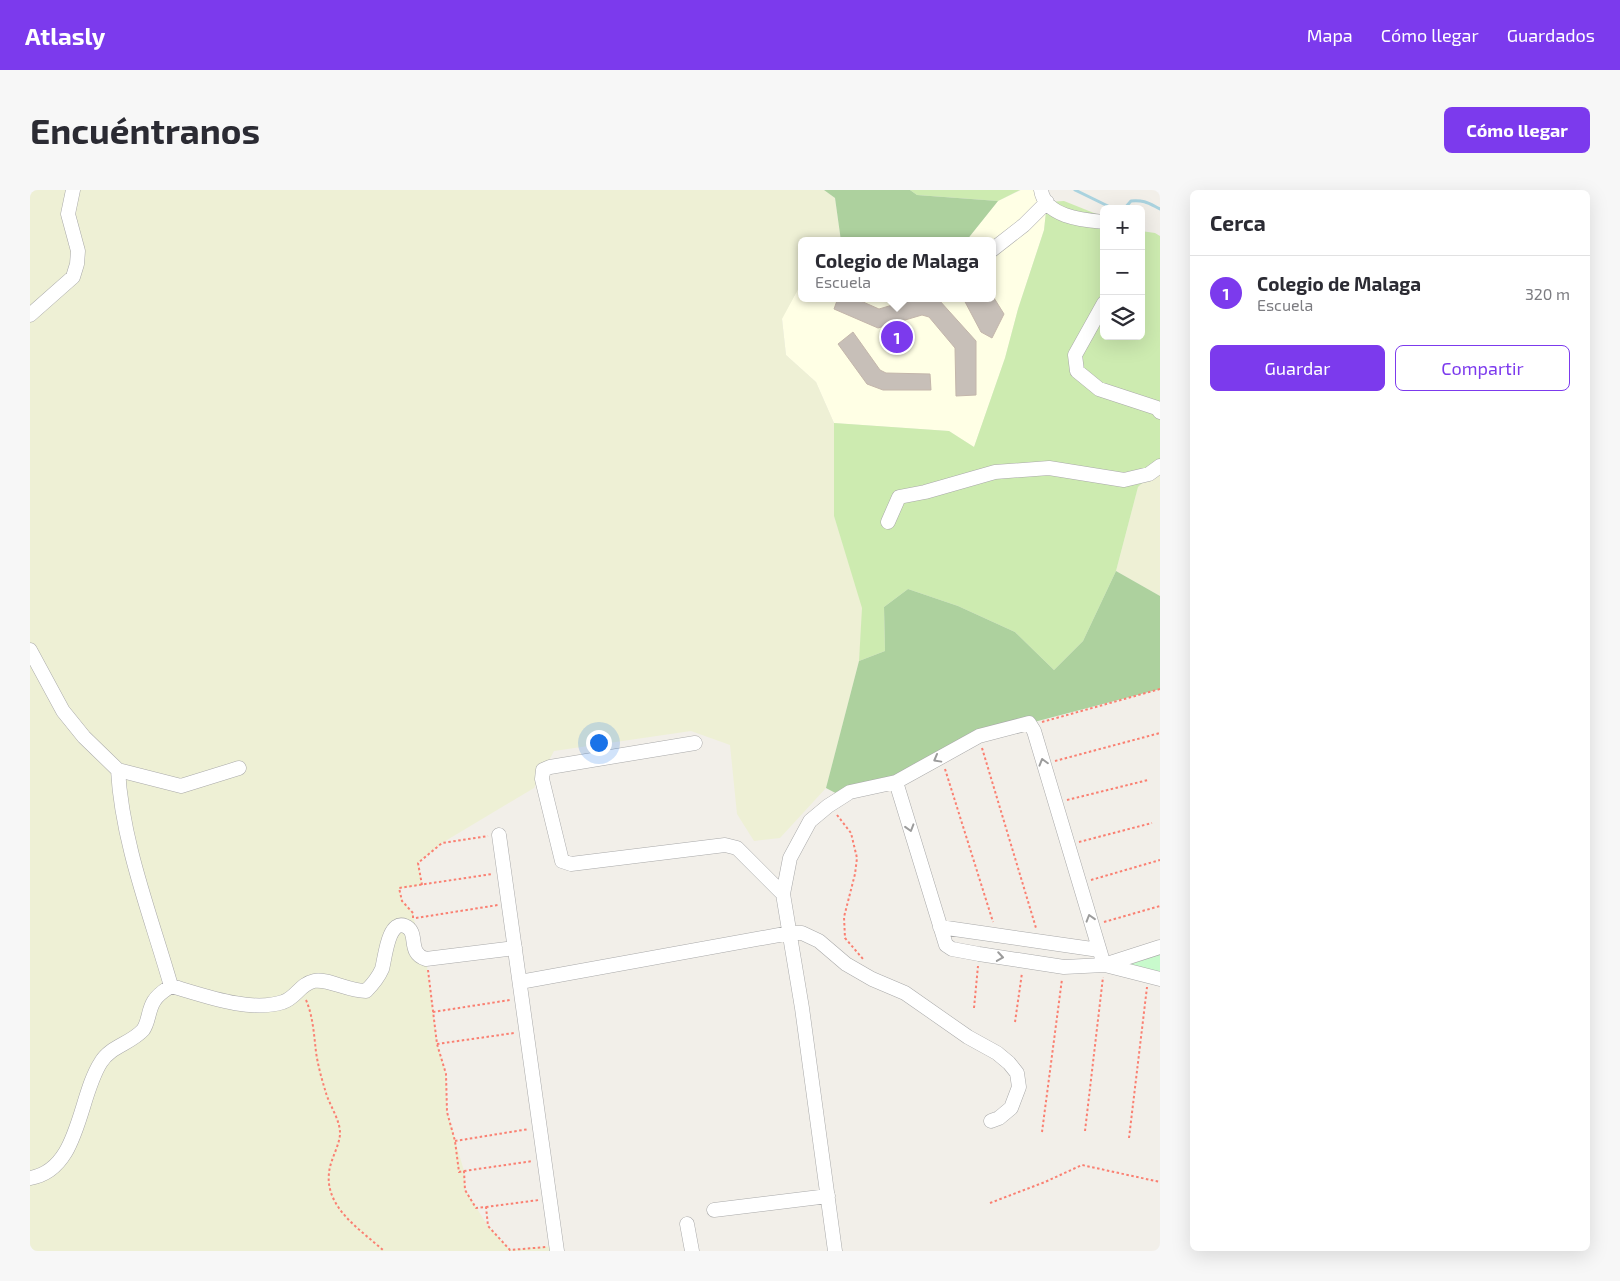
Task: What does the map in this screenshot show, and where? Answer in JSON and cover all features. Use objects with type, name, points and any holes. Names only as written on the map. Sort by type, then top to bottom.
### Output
[{"type":"street","points":[[30,315],[74,277],[78,251],[68,214],[73,190]]},
{"type":"street","points":[[996,247],[1024,225],[1044,196],[1055,210],[1070,217],[1084,221],[1100,222]]},
{"type":"street","points":[[1100,310],[1076,355],[1076,370],[1099,389],[1157,408],[1160,412]]},
{"type":"street","points":[[888,522],[899,497],[925,492],[996,472],[1049,468],[1124,480],[1149,474],[1160,466]]},
{"type":"street","points":[[30,650],[63,711],[84,737],[118,770],[181,786],[239,768]]},
{"type":"street","points":[[836,1251],[783,894],[790,858],[810,821],[828,806],[850,792],[896,782],[979,736],[1029,724],[1034,731],[1104,965]]},
{"type":"street","points":[[695,743],[550,767],[542,770],[542,780],[562,861],[571,864],[725,845],[738,848],[783,894]]},
{"type":"street","points":[[118,770],[120,799],[125,827],[171,986]]},
{"type":"street","points":[[896,782],[946,945],[979,954],[1024,961],[1064,966],[1104,965],[1154,978]]},
{"type":"street","points":[[499,835],[556,1248]]},
{"type":"street","points":[[30,1178],[51,1170],[69,1149],[101,1062],[113,1049],[130,1041],[144,1028],[153,1002],[171,986],[236,1003],[262,1006],[291,1000],[300,988],[313,981],[321,980],[357,991],[366,991],[381,970],[392,931],[399,925],[404,925],[409,929],[412,935],[414,950],[419,956],[426,959],[515,948]]},
{"type":"street","points":[[940,928],[1099,950]]},
{"type":"street","points":[[520,982],[790,933],[802,933],[819,941],[846,964],[872,979],[905,993],[968,1037],[997,1053],[1009,1063],[1017,1073],[1019,1086],[1011,1108],[992,1121]]},
{"type":"street","points":[[1104,965],[1160,947]]},
{"type":"street","points":[[714,1210],[828,1196]]},
{"type":"street","points":[[687,1224],[692,1251]]},
{"type":"path","points":[[1029,724],[1160,689]]},
{"type":"path","points":[[1043,764],[1160,733]]},
{"type":"path","points":[[979,736],[1040,942]]},
{"type":"path","points":[[941,757],[997,936]]},
{"type":"path","points":[[1055,803],[1148,780]]},
{"type":"path","points":[[828,806],[851,833],[856,851],[856,874],[844,918],[845,938],[868,965]]},
{"type":"path","points":[[1067,846],[1152,823]]},
{"type":"path","points":[[422,885],[418,864],[442,843],[499,835]]},
{"type":"path","points":[[1080,883],[1160,860]]},
{"type":"path","points":[[415,924],[413,913],[402,901],[399,888],[504,872]]},
{"type":"path","points":[[414,918],[509,903]]},
{"type":"path","points":[[1092,926],[1160,906]]},
{"type":"path","points":[[974,1008],[979,954]]},
{"type":"path","points":[[426,959],[437,1044],[446,1074],[447,1112],[455,1141],[459,1172],[544,1160]]},
{"type":"path","points":[[1015,1022],[1024,961]]},
{"type":"path","points":[[1085,1131],[1104,965]]},
{"type":"path","points":[[1042,1132],[1064,966]]},
{"type":"path","points":[[1129,1138],[1154,978]]},
{"type":"path","points":[[300,988],[310,1013],[319,1065],[329,1104],[339,1126],[339,1140],[329,1171],[330,1189],[335,1205],[341,1213],[384,1251]]},
{"type":"path","points":[[433,1012],[522,998]]},
{"type":"path","points":[[437,1044],[526,1031]]},
{"type":"path","points":[[455,1141],[540,1127]]},
{"type":"path","points":[[990,1203],[1045,1182],[1082,1164],[1160,1182]]},
{"type":"path","points":[[464,1171],[465,1190],[476,1208],[550,1199]]},
{"type":"path","points":[[486,1207],[488,1226],[510,1250],[556,1248]]},
{"type":"shaded area","points":[[30,190],[824,190],[835,198],[840,237],[798,237],[798,289],[782,319],[786,355],[816,382],[834,423],[834,516],[863,608],[859,661],[826,788],[780,838],[754,841],[737,814],[730,745],[691,731],[554,751],[534,788],[442,843],[418,863],[422,885],[399,889],[402,901],[413,913],[415,924],[412,935],[426,959],[437,1044],[446,1074],[447,1112],[464,1171],[465,1190],[488,1226],[510,1250],[556,1246],[557,1251],[30,1251]],"holes":[[[163,961],[171,986],[161,993]]]},
{"type":"shaded area","points":[[1021,190],[1041,190],[1047,202],[1044,230],[1018,309],[1005,358],[974,447],[949,431],[834,423],[816,382],[786,355],[782,318],[798,289],[798,302],[996,302],[996,237],[969,237],[998,201]]},
{"type":"shaded area","points":[[1160,467],[1160,596],[1116,571],[1138,487]]},
{"type":"green space","points":[[824,190],[910,190],[917,195],[998,201],[969,237],[840,237],[835,198]]},
{"type":"green space","points":[[910,190],[1020,190],[998,201],[917,195]]},
{"type":"green space","points":[[1064,201],[1100,215],[1100,340],[1145,340],[1145,232],[1160,236],[1160,466],[1138,487],[1116,571],[1083,641],[1054,670],[1015,632],[958,606],[908,589],[884,607],[885,651],[859,661],[862,608],[834,516],[834,423],[949,431],[974,447],[1005,358],[1018,309],[1044,230],[1047,202]]},
{"type":"green space","points":[[1116,571],[1160,596],[1160,689],[988,734],[896,782],[843,797],[826,788],[859,661],[885,651],[884,607],[908,589],[958,606],[1015,632],[1054,670],[1083,641]]},
{"type":"green space","points":[[1160,947],[1160,979],[1104,965]]},
{"type":"building","points":[[996,301],[1004,314],[992,338],[981,332],[965,302]]},
{"type":"building","points":[[837,302],[863,302],[879,309],[903,302],[941,302],[976,341],[976,395],[956,396],[955,348],[929,317],[922,315],[878,328],[834,309]]},
{"type":"building","points":[[853,332],[880,370],[886,373],[930,374],[931,390],[883,390],[867,384],[838,344]]},
{"type":"waterway","points":[[1075,190],[1106,205]]},
{"type":"waterway","points":[[1128,205],[1131,201],[1140,201],[1160,209]]},
{"type":"place","name":"Colegio de Malaga","points":[[897,337]]}]
